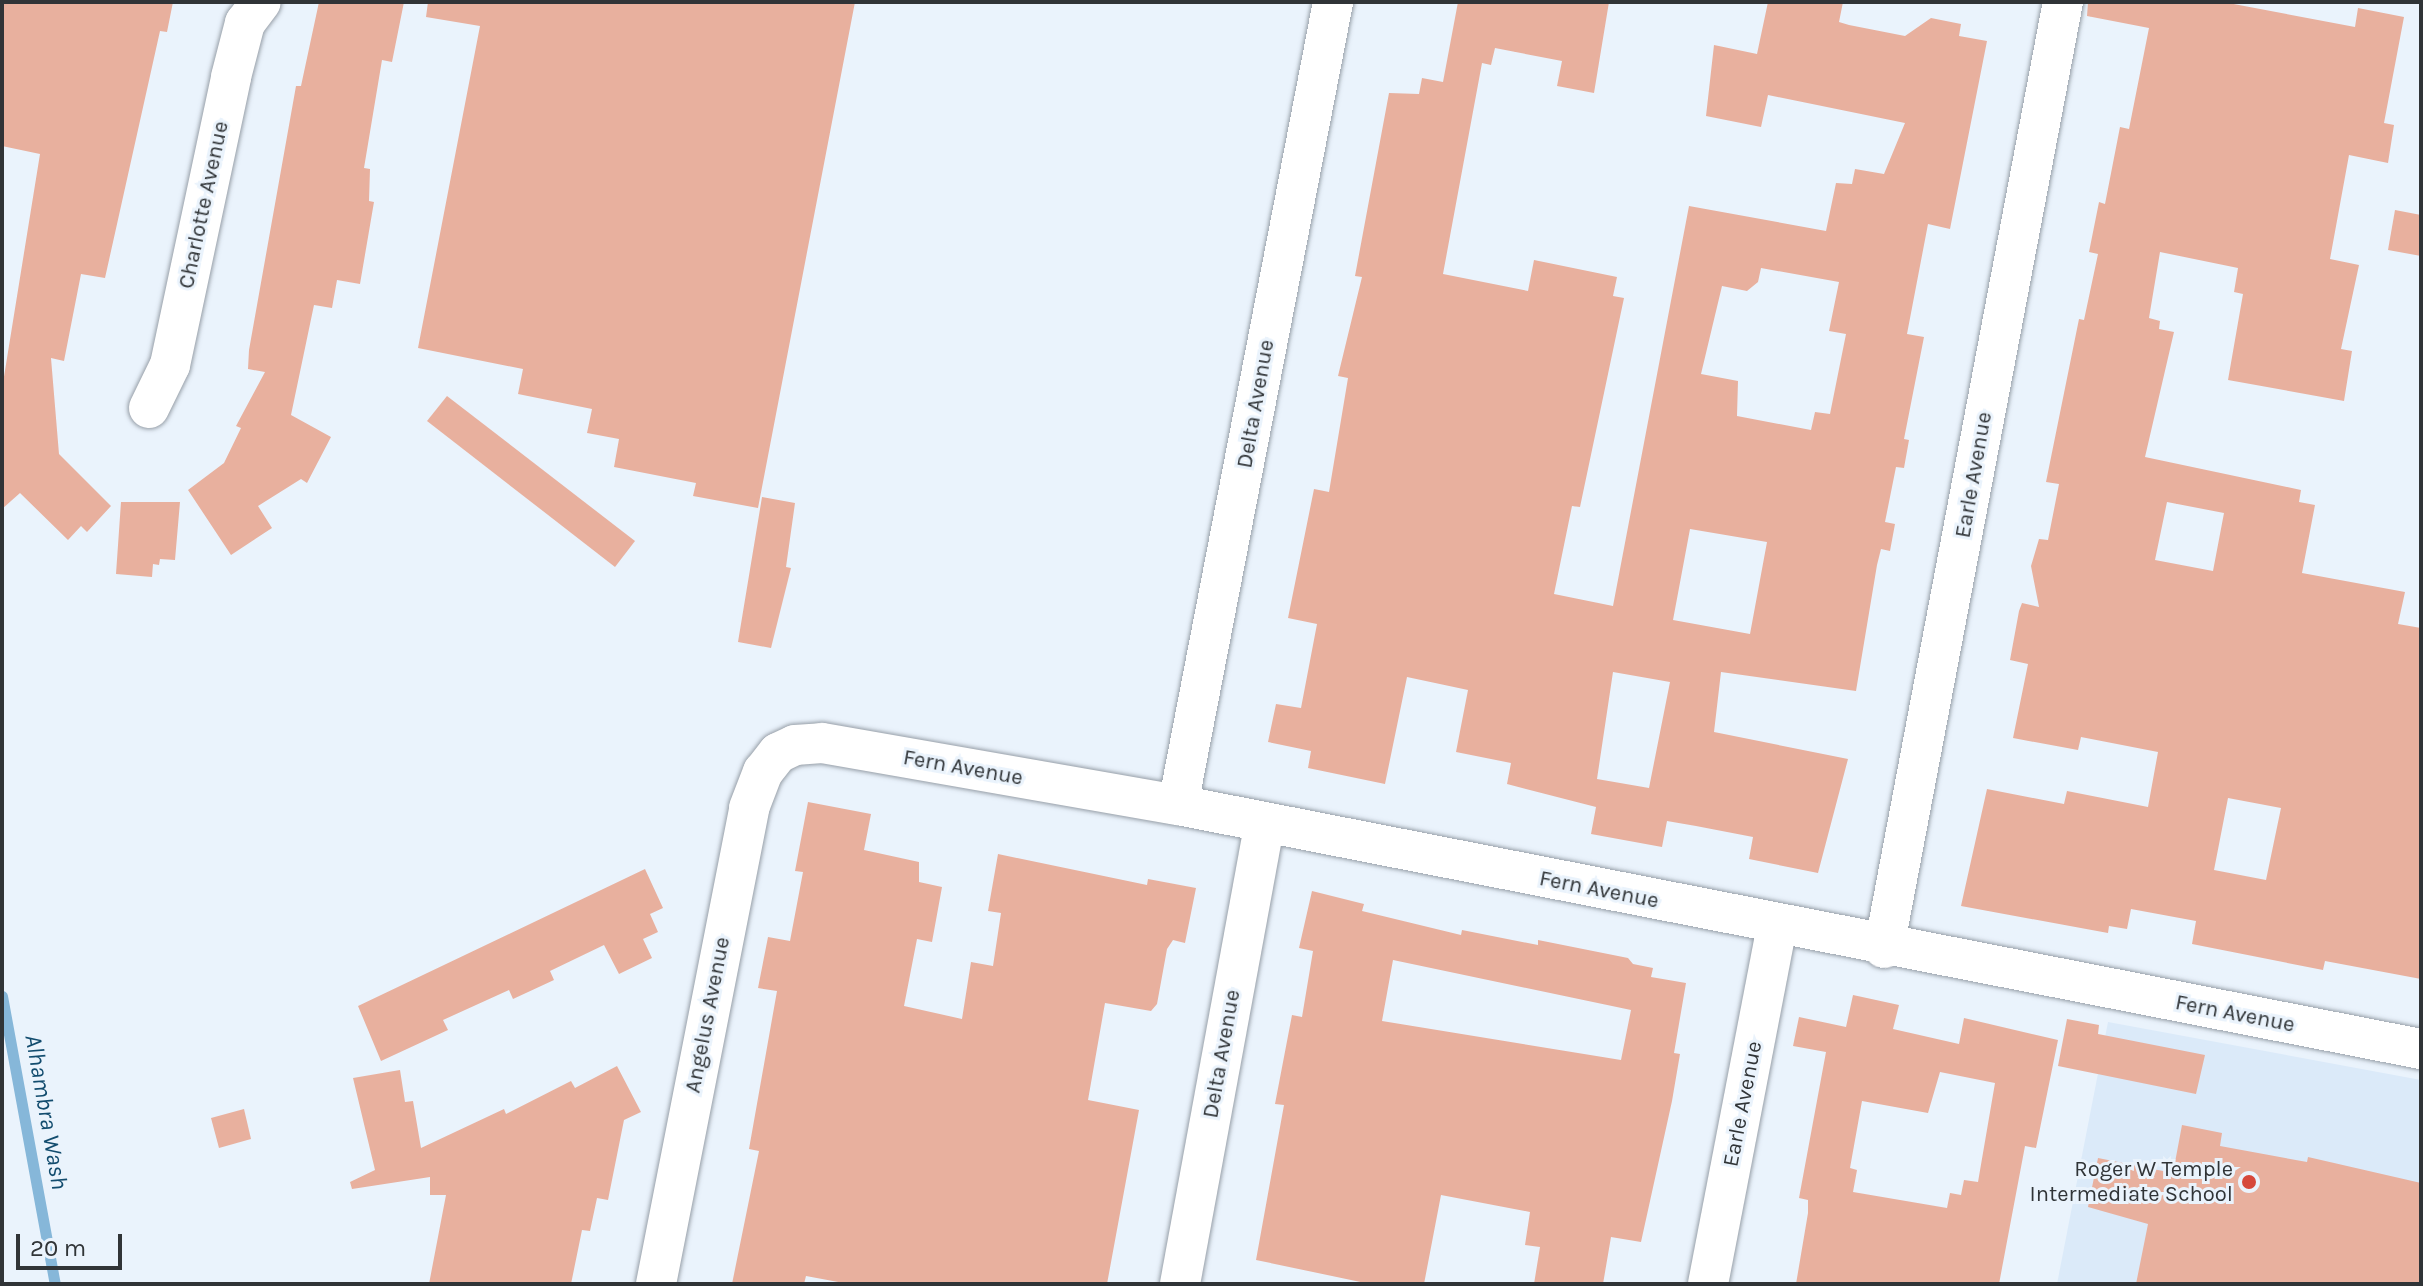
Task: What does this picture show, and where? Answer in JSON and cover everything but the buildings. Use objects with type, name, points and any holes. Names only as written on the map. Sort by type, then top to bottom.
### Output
[{"type":"street","name":"Charlotte Avenue","points":[[149,408],[170,365],[245,23],[261,2]]},
{"type":"street","name":"Delta Avenue","points":[[1178,805],[1333,2]]},
{"type":"street","name":"Earle Avenue","points":[[1884,948],[2063,2]]},
{"type":"street","name":"Fern Avenue","points":[[778,753],[795,745],[822,743],[1178,805],[1884,948],[2421,1049]]},
{"type":"street","name":"Angelus Avenue","points":[[656,1284],[749,808],[763,772],[778,753]]},
{"type":"street","name":"Delta Avenue","points":[[1180,1284],[1265,823]]},
{"type":"street","name":"Earle Avenue","points":[[1708,1284],[1777,925]]},
{"type":"shaded area","name":"Roger W Temple Intermediate School","points":[[2108,1022],[2421,1080],[2421,1284],[2057,1284]]},
{"type":"waterway","name":"Alhambra Wash","points":[[2,996],[55,1284]]},
{"type":"place","name":"Roger W Temple Intermediate School","points":[[2249,1182]]}]
